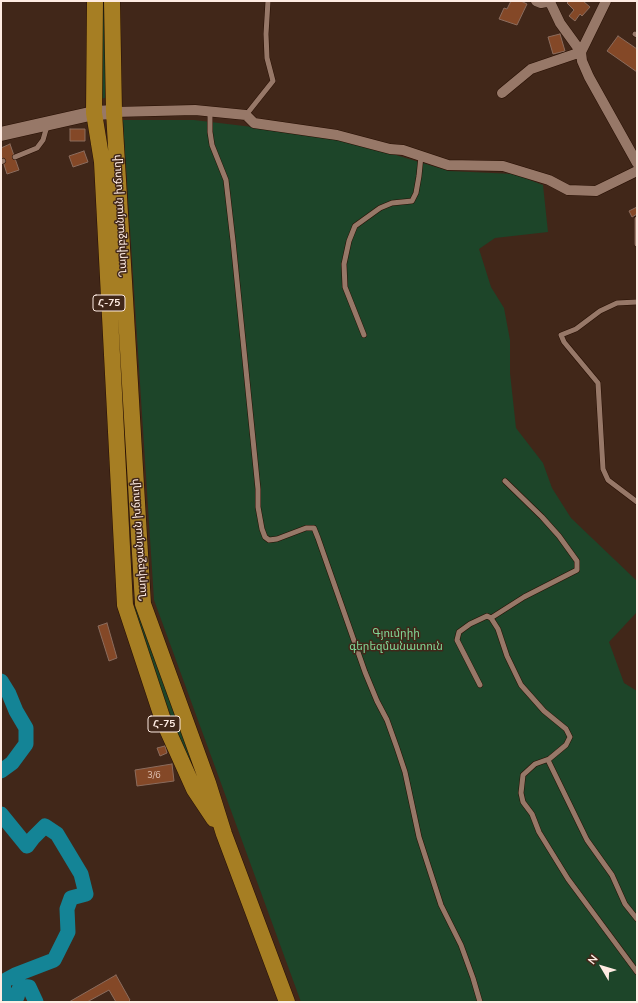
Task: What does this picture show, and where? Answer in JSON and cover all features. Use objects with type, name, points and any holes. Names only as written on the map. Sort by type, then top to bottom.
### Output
[{"type":"highway","name":"Ղարիբջանյան խճուղի","points":[[95,1],[94,113],[102,162],[125,605],[163,720],[194,789],[224,834]]},
{"type":"highway","name":"Ղարիբջանյան խճուղի","points":[[112,1],[114,112],[143,600],[208,783],[224,834]]},
{"type":"highway","points":[[125,605],[143,600]]},
{"type":"highway","name":"Հ-75","points":[[224,834],[287,1002]]},
{"type":"main road","points":[[1,134],[94,113],[114,112]]},
{"type":"street","points":[[536,1],[541,3],[550,2],[560,23],[581,52],[582,61],[588,77],[637,163]]},
{"type":"street","points":[[502,93],[531,69],[581,52],[606,1]]},
{"type":"street","points":[[114,112],[195,110],[246,115],[254,123],[337,135],[390,149],[403,150],[448,165],[503,166],[549,180],[568,190],[596,191],[637,171]]},
{"type":"lane","points":[[246,115],[273,82],[267,58],[266,34],[268,1]]},
{"type":"lane","points":[[210,111],[210,132],[212,145],[215,156],[224,173],[227,187],[251,417],[258,506],[262,529],[265,537],[269,540],[277,539],[306,528],[314,528],[365,672],[387,720],[405,772],[409,795],[420,837],[441,905],[461,945],[480,1002]]},
{"type":"lane","points":[[15,157],[37,148],[43,140],[47,124]]},
{"type":"lane","points":[[364,335],[345,287],[344,264],[349,241],[355,226],[380,208],[392,203],[412,201],[416,193],[420,176],[421,156]]},
{"type":"lane","points":[[637,219],[637,244]]},
{"type":"lane","points":[[637,302],[617,303],[600,311],[576,329],[562,335],[564,342],[598,383],[603,469],[608,480],[637,502]]},
{"type":"lane","points":[[491,618],[524,597],[577,570],[577,561],[559,536],[505,481]]},
{"type":"lane","points":[[480,685],[457,640],[459,632],[470,624],[487,616],[491,618],[498,629],[507,656],[521,686],[544,711],[566,729],[570,737],[566,745],[549,759],[535,764],[523,775],[521,793],[524,802],[532,814],[539,832],[568,879],[637,972]]},
{"type":"lane","points":[[549,759],[548,760],[556,779],[587,840],[612,875],[625,904],[637,919]]},
{"type":"green space","points":[[100,1],[106,1],[105,98],[99,99]]},
{"type":"green space","name":"Գյումրիի գերեզմանատուն","points":[[123,120],[194,120],[336,137],[449,171],[514,174],[543,185],[548,232],[495,238],[479,249],[491,287],[504,308],[510,340],[510,373],[516,428],[543,463],[552,488],[571,518],[637,581],[637,612],[609,642],[624,683],[637,691],[637,1002],[301,1002],[154,600]]},
{"type":"green space","points":[[138,606],[203,783],[199,786],[156,678],[132,608]]},
{"type":"building","points":[[511,1],[521,1],[527,4],[517,25],[499,19],[504,8],[507,9]]},
{"type":"building","points":[[569,1],[583,1],[590,7],[582,16],[580,14],[575,21],[569,16],[574,10],[567,3]]},
{"type":"building","points":[[560,34],[565,51],[553,54],[548,37]]},
{"type":"building","points":[[618,36],[637,49],[637,72],[607,51]]},
{"type":"building","points":[[70,129],[85,129],[85,141],[70,141]]},
{"type":"building","points":[[10,144],[19,170],[7,174],[1,155],[1,148]]},
{"type":"building","points":[[84,151],[88,162],[73,167],[69,156]]},
{"type":"building","points":[[637,207],[637,214],[632,217],[629,211]]},
{"type":"building","points":[[107,623],[117,658],[109,661],[98,626]]},
{"type":"building","points":[[165,746],[167,753],[160,756],[157,748]]},
{"type":"building","points":[[172,764],[174,781],[137,786],[135,770]]},
{"type":"building","points":[[116,975],[130,1000],[128,1002],[116,1002],[109,990],[87,1002],[69,1002]]},
{"type":"waterway","points":[[1,681],[26,728],[26,744],[12,763],[1,771]]},
{"type":"waterway","points":[[1,814],[27,846],[45,826],[57,834],[81,874],[86,894],[71,898],[67,909],[68,932],[54,960],[15,975],[4,981],[3,993],[17,997],[20,986],[29,987],[36,1002]]}]
